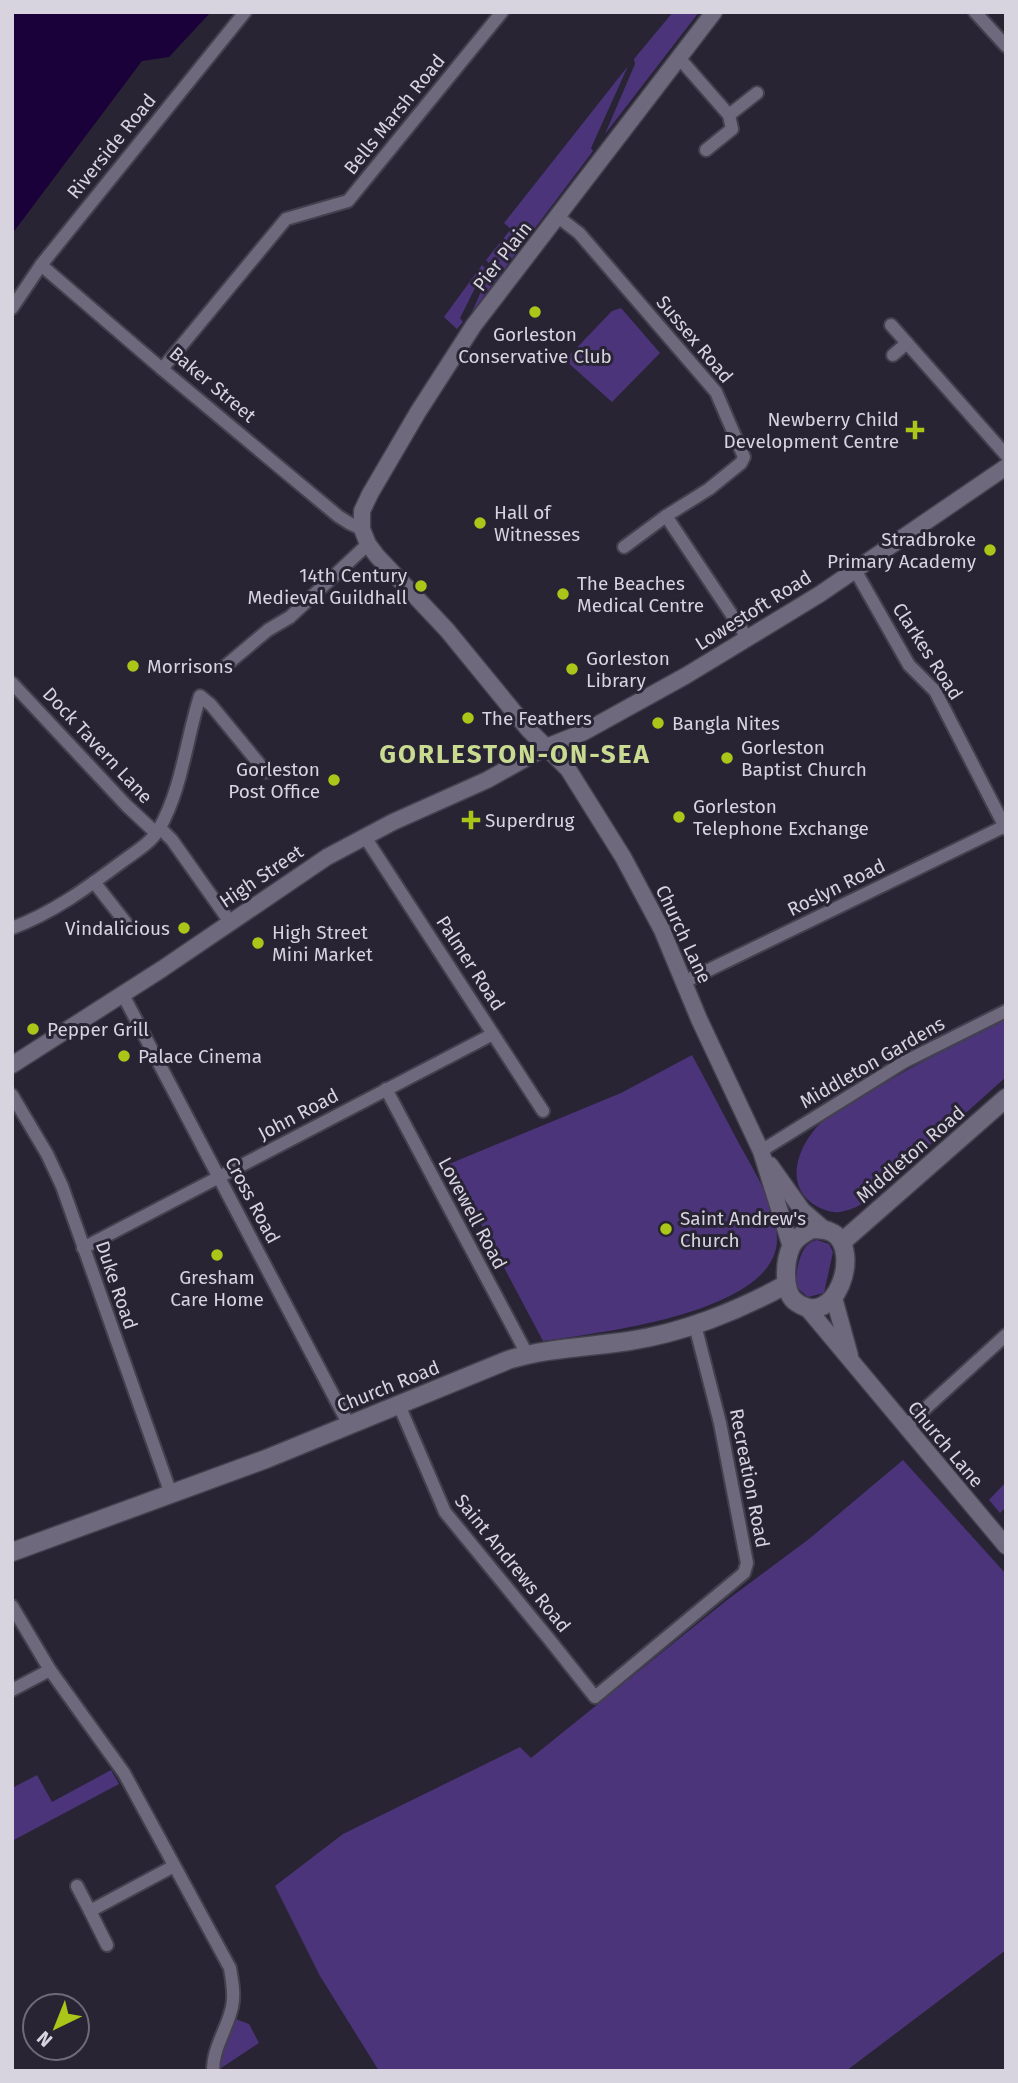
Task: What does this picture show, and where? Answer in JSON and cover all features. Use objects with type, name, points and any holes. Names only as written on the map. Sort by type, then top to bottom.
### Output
[{"type":"main road","name":"Middleton Road","points":[[842,1242],[1006,1098]]},
{"type":"main road","points":[[791,1247],[802,1234],[811,1229],[825,1230]]},
{"type":"main road","name":"Church Lane","points":[[825,1230],[835,1233],[842,1242]]},
{"type":"main road","points":[[807,1308],[824,1306],[834,1298],[844,1267],[842,1242]]},
{"type":"main road","name":"Church Lane","points":[[791,1247],[785,1285],[792,1300],[807,1308]]},
{"type":"main road","name":"Church Road","points":[[12,1552],[227,1474],[488,1367],[527,1354],[632,1340],[695,1325],[785,1285]]},
{"type":"street","name":"Riverside Road","points":[[12,308],[41,265],[245,12]]},
{"type":"street","name":"Bells Marsh Road","points":[[162,369],[286,219],[348,201],[502,12]]},
{"type":"street","name":"Pier Plain","points":[[365,536],[362,511],[370,494],[474,325],[714,12]]},
{"type":"street","points":[[975,12],[1006,46]]},
{"type":"street","points":[[680,59],[729,116],[732,130],[706,150]]},
{"type":"street","points":[[729,116],[757,93]]},
{"type":"street","name":"Sussex Road","points":[[558,217],[579,233],[716,392],[744,457],[741,463],[709,489],[624,547]]},
{"type":"street","name":"Baker Street","points":[[41,265],[162,369],[365,536],[546,747]]},
{"type":"street","points":[[891,325],[1006,455]]},
{"type":"street","points":[[893,355],[907,343]]},
{"type":"street","name":"Lowestoft Road","points":[[546,747],[584,732],[637,704],[748,639],[1006,467]]},
{"type":"street","points":[[666,516],[748,639]]},
{"type":"street","points":[[225,667],[268,631],[290,617],[365,536]]},
{"type":"street","name":"Clarkes Road","points":[[855,570],[909,665],[935,691],[1005,827]]},
{"type":"street","name":"Dock Tavern Lane","points":[[12,683],[127,806],[172,840],[230,922]]},
{"type":"street","points":[[12,928],[54,909],[147,843],[158,831],[178,787],[190,727],[200,696],[211,705],[266,772]]},
{"type":"street","name":"High Street","points":[[12,1065],[327,857],[393,822],[487,780],[546,747]]},
{"type":"street","name":"Church Lane","points":[[546,747],[568,769],[623,857],[662,930],[761,1151],[791,1247]]},
{"type":"street","name":"Roslyn Road","points":[[684,982],[1005,827]]},
{"type":"street","name":"Palmer Road","points":[[365,837],[543,1111]]},
{"type":"street","points":[[94,882],[126,923]]},
{"type":"street","name":"Cross Road","points":[[122,993],[349,1425]]},
{"type":"street","name":"Middleton Gardens","points":[[761,1151],[904,1062],[1006,1011]]},
{"type":"street","name":"John Road","points":[[83,1248],[493,1034]]},
{"type":"street","name":"Lovewell Road","points":[[386,1089],[527,1354]]},
{"type":"street","name":"Duke Road","points":[[12,1096],[56,1171],[171,1494]]},
{"type":"street","name":"Church Lane","points":[[761,1151],[802,1210],[825,1230]]},
{"type":"street","name":"Church Lane","points":[[834,1298],[855,1368]]},
{"type":"street","name":"Church Lane","points":[[807,1308],[1006,1546]]},
{"type":"street","name":"Recreation Road","points":[[595,1697],[744,1573],[747,1563],[720,1423],[695,1325]]},
{"type":"street","points":[[905,1427],[1006,1335]]},
{"type":"street","name":"Saint Andrews Road","points":[[399,1405],[445,1512],[595,1697]]},
{"type":"street","points":[[12,1606],[50,1670],[121,1768],[230,1968],[232,2007],[213,2055],[212,2071]]},
{"type":"street","points":[[12,1690],[50,1670]]},
{"type":"street","points":[[90,1911],[174,1866]]},
{"type":"street","points":[[77,1886],[107,1945]]},
{"type":"shaded area","points":[[12,12],[211,12],[169,57],[142,61],[12,234]]},
{"type":"shaded area","points":[[673,12],[699,12],[605,134],[635,64],[634,59]]},
{"type":"shaded area","points":[[628,66],[591,148],[593,151],[472,312],[492,266],[486,260],[511,229],[504,223]]},
{"type":"shaded area","points":[[482,265],[485,268],[460,318],[463,322],[457,329],[444,317]]},
{"type":"shaded area","points":[[621,308],[660,353],[612,402],[565,360],[612,311]]},
{"type":"shaded area","points":[[1006,1019],[1006,1077],[875,1194],[850,1210],[834,1212],[818,1207],[801,1191],[797,1181],[798,1159],[815,1129],[828,1117],[955,1044]]},
{"type":"shaded area","points":[[692,1055],[773,1212],[777,1238],[770,1264],[749,1285],[718,1301],[681,1315],[641,1325],[543,1341],[449,1164],[621,1093]]},
{"type":"shaded area","points":[[817,1240],[829,1244],[833,1252],[824,1293],[808,1297],[795,1286],[797,1272],[806,1246]]},
{"type":"shaded area","points":[[903,1460],[1006,1574],[1006,1950],[846,2071],[379,2071],[320,1976],[275,1886],[343,1834],[520,1747],[531,1758],[727,1600],[809,1539]]},
{"type":"shaded area","points":[[1006,1482],[1006,1507],[1000,1513],[989,1500]]},
{"type":"shaded area","points":[[111,1770],[119,1784],[12,1841],[12,1788],[37,1775],[52,1802]]},
{"type":"shaded area","points":[[233,2018],[249,2024],[259,2043],[218,2070],[217,2057]]},
{"type":"place","name":"Gorleston Conservative Club","points":[[535,312]]},
{"type":"place","name":"Newberry Child Development Centre","points":[[915,430]]},
{"type":"place","name":"Hall of Witnesses","points":[[480,523]]},
{"type":"place","name":"Stradbroke Primary Academy","points":[[990,550]]},
{"type":"place","name":"14th Century Medieval Guildhall","points":[[421,586]]},
{"type":"place","name":"The Beaches Medical Centre","points":[[563,594]]},
{"type":"place","name":"Morrisons","points":[[133,666]]},
{"type":"place","name":"Gorleston Library","points":[[572,669]]},
{"type":"place","name":"The Feathers","points":[[468,718]]},
{"type":"place","name":"Bangla Nites","points":[[658,723]]},
{"type":"place","name":"Gorleston Baptist Church","points":[[727,758]]},
{"type":"place","name":"Gorleston Post Office","points":[[334,780]]},
{"type":"place","name":"Gorleston Telephone Exchange","points":[[679,817]]},
{"type":"place","name":"Superdrug","points":[[471,820]]},
{"type":"place","name":"Vindalicious","points":[[184,928]]},
{"type":"place","name":"High Street Mini Market","points":[[258,943]]},
{"type":"place","name":"Pepper Grill","points":[[33,1029]]},
{"type":"place","name":"Palace Cinema","points":[[124,1056]]},
{"type":"place","name":"Saint Andrew's Church","points":[[666,1229]]},
{"type":"place","name":"Gresham Care Home","points":[[217,1255]]},
{"type":"district","name":"GORLESTON-ON-SEA","points":[[515,754]]}]
